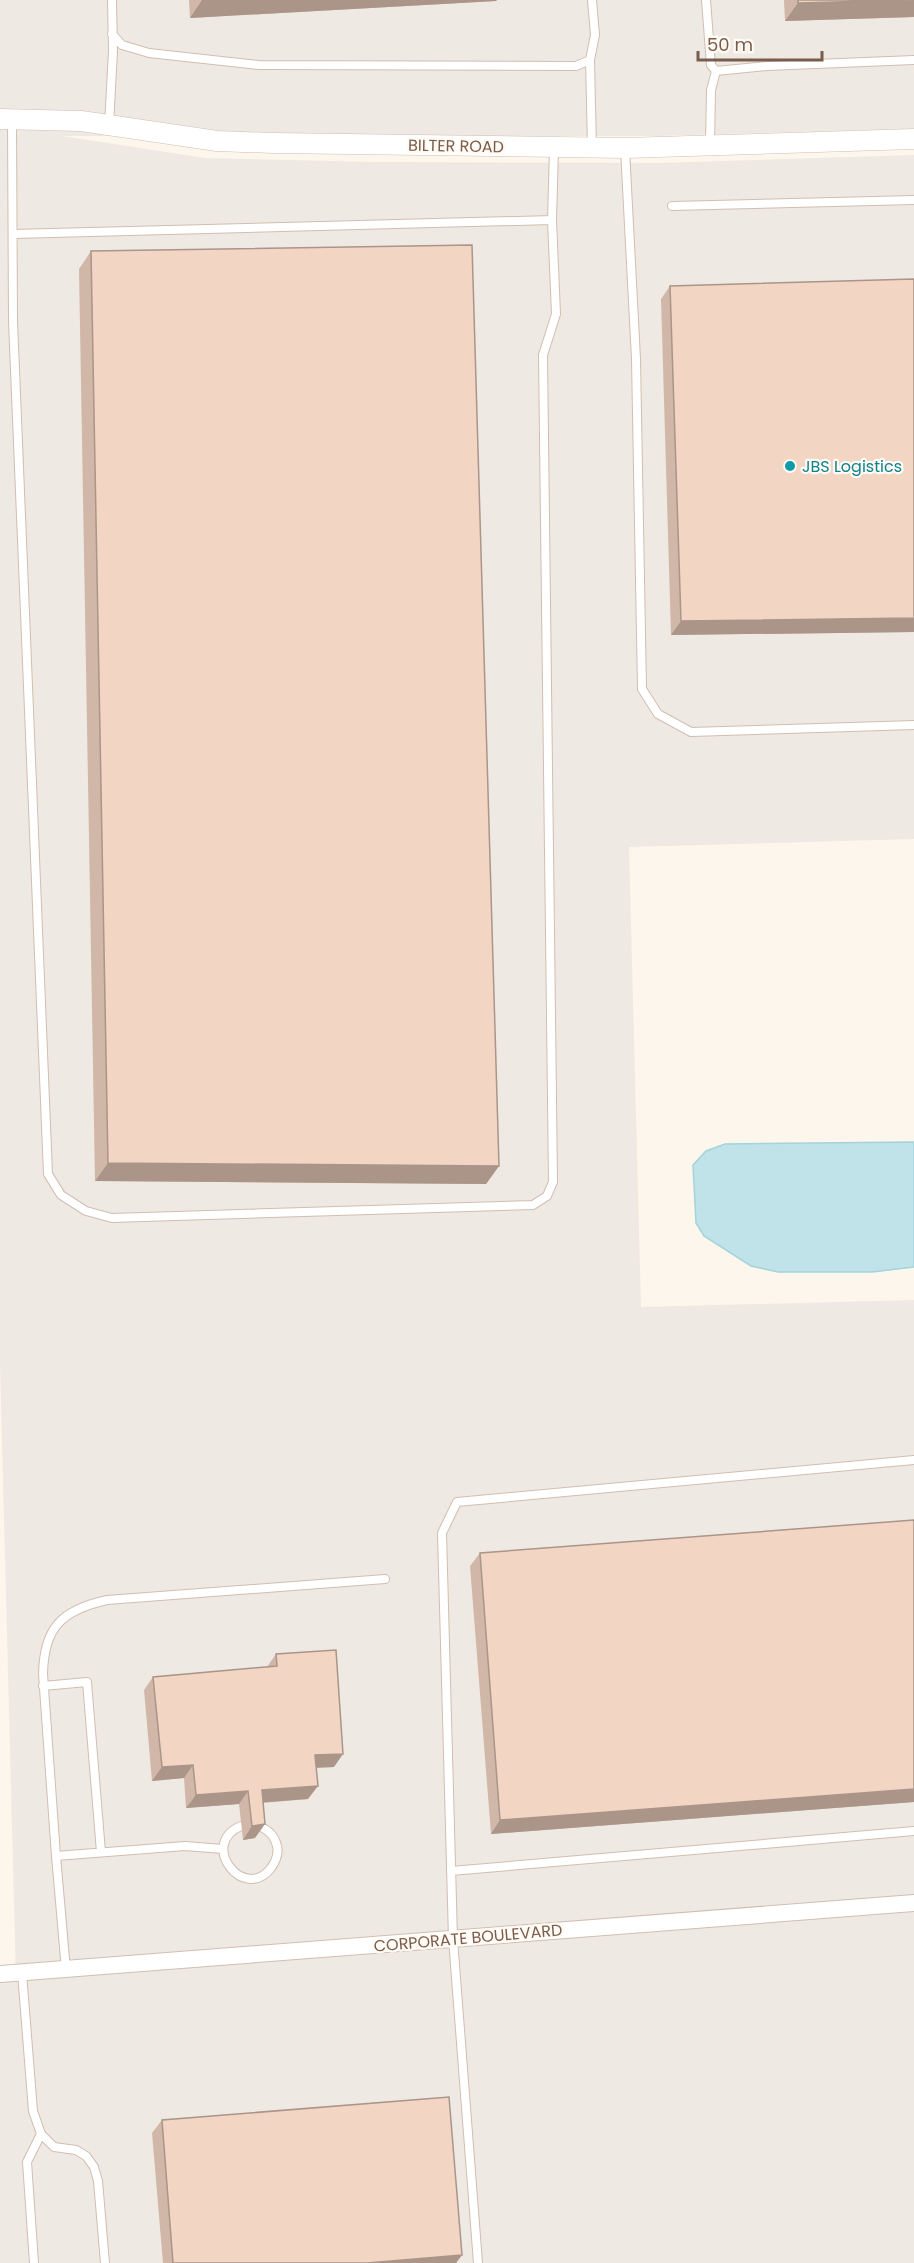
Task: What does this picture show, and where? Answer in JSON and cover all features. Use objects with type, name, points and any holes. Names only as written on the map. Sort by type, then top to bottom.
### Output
[{"type":"street","name":"BILTER ROAD","points":[[6,119],[47,119],[109,125],[217,141],[625,148],[914,139]]},
{"type":"street","name":"CORPORATE BOULEVARD","points":[[0,1974],[914,1903]]},
{"type":"lane","points":[[109,125],[112,0]]},
{"type":"lane","points":[[592,0],[595,35],[591,60],[592,148]]},
{"type":"lane","points":[[706,0],[711,65],[716,71]]},
{"type":"lane","points":[[112,34],[122,45],[149,53],[259,65],[576,66],[591,60]]},
{"type":"lane","points":[[716,71],[767,66],[914,60]]},
{"type":"lane","points":[[710,145],[711,90],[716,71]]},
{"type":"lane","points":[[6,119],[13,234],[14,321],[48,1174],[61,1195],[86,1211],[112,1218],[533,1205],[547,1196],[553,1182],[543,356],[556,314],[552,220],[554,148]]},
{"type":"lane","points":[[625,148],[636,358],[642,689],[658,714],[691,732],[914,725]]},
{"type":"lane","points":[[672,206],[914,200]]},
{"type":"lane","points":[[13,234],[552,220]]},
{"type":"lane","points":[[478,2263],[453,1939],[451,1871],[442,1533],[457,1502],[914,1460]]},
{"type":"lane","points":[[66,1970],[43,1654],[60,1620],[75,1609],[107,1600],[385,1579]]},
{"type":"lane","points":[[44,1686],[87,1682],[101,1852]]},
{"type":"lane","points":[[241,1826],[230,1833],[223,1849],[224,1858],[228,1866],[242,1877],[251,1878],[268,1872],[277,1857],[278,1848],[270,1832],[254,1824]]},
{"type":"lane","points":[[451,1871],[914,1831]]},
{"type":"lane","points":[[56,1856],[185,1846],[223,1849]]},
{"type":"lane","points":[[22,1973],[33,2110],[41,2134],[54,2147],[76,2150],[94,2167],[98,2181],[105,2263]]},
{"type":"lane","points":[[34,2263],[27,2162],[41,2134]]},
{"type":"shaded area","points":[[0,0],[914,0],[914,129],[656,136],[62,136],[205,158],[375,162],[658,163],[914,155],[914,839],[629,847],[641,1307],[914,1300],[914,2263],[0,2263],[0,1982],[16,1981],[0,1364]]},
{"type":"water","points":[[914,1142],[914,1267],[872,1272],[778,1272],[751,1266],[704,1236],[696,1223],[693,1165],[706,1151],[725,1144]]},
{"type":"building","points":[[798,0],[907,0],[798,3]]},
{"type":"building","points":[[472,245],[499,1166],[108,1163],[91,251]]},
{"type":"building","name":"JBS Logistics","points":[[914,279],[914,618],[681,621],[670,286]]},
{"type":"building","points":[[914,1520],[914,1789],[500,1820],[480,1553]]},
{"type":"building","points":[[336,1650],[343,1754],[315,1755],[318,1786],[262,1790],[265,1824],[252,1826],[248,1791],[196,1795],[193,1765],[162,1767],[153,1677],[277,1666],[276,1654]]},
{"type":"building","points":[[449,2097],[462,2255],[367,2263],[173,2263],[162,2120]]},
{"type":"place","name":"JBS Logistics","points":[[790,466]]}]
